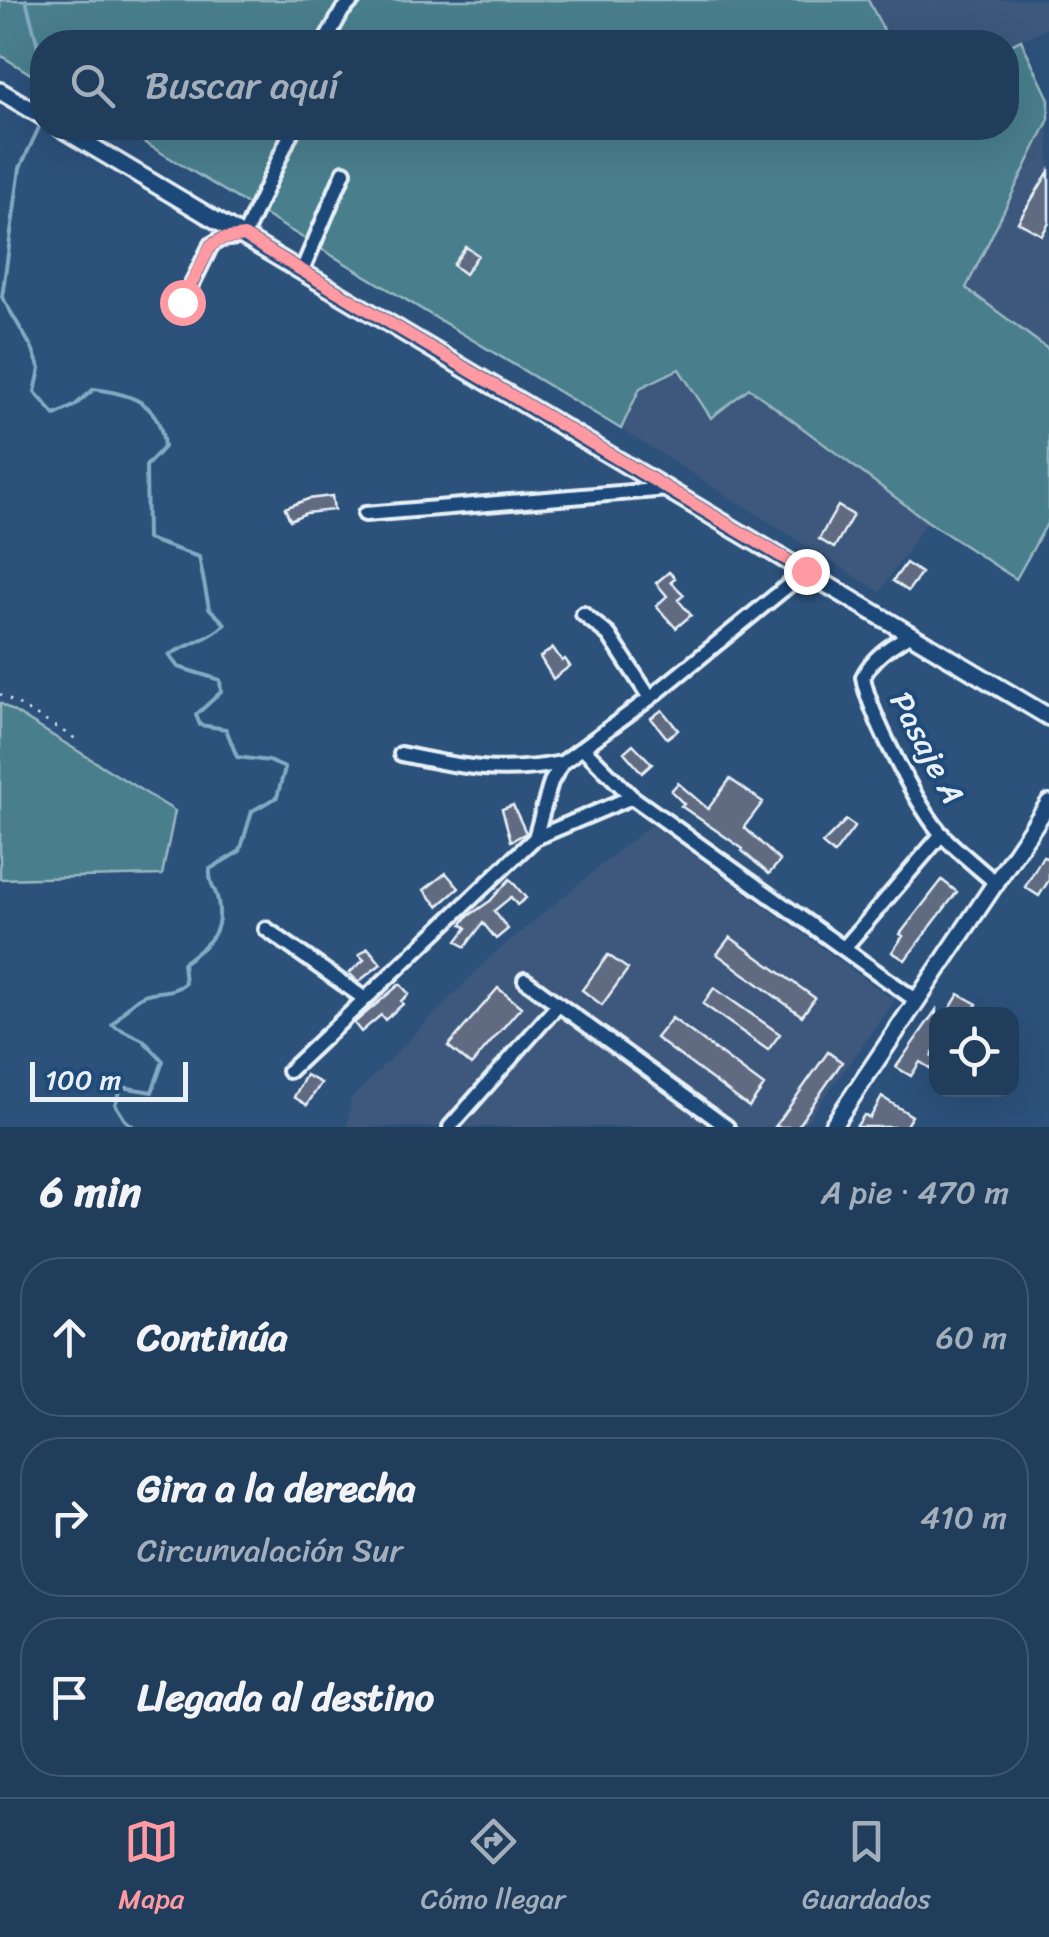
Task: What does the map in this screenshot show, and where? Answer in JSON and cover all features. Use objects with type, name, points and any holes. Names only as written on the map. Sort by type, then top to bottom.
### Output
[{"type":"main road","points":[[0,91],[30,109]]},
{"type":"main road","points":[[81,140],[1049,717]]},
{"type":"main road","points":[[832,1127],[1049,803]]},
{"type":"street","points":[[332,30],[354,0]]},
{"type":"street","points":[[182,302],[211,245],[244,236],[288,140]]},
{"type":"street","points":[[302,271],[344,172]]},
{"type":"street","points":[[365,514],[668,489]]},
{"type":"street","points":[[535,838],[551,782],[562,764],[806,571]]},
{"type":"street","points":[[583,614],[609,635],[650,698]]},
{"type":"street","name":"Pasaje A","points":[[910,634],[880,653],[868,668],[864,682],[870,703],[902,769],[942,834],[997,884]]},
{"type":"street","points":[[584,749],[632,797],[917,1000]]},
{"type":"street","points":[[401,754],[472,770],[562,764]]},
{"type":"street","points":[[290,1070],[535,838],[632,797]]},
{"type":"street","points":[[844,948],[942,834]]},
{"type":"street","points":[[266,929],[365,999]]},
{"type":"street","points":[[525,980],[727,1127]]},
{"type":"street","points":[[450,1127],[558,1006]]},
{"type":"path","points":[[0,694],[76,739]]},
{"type":"shaded area","points":[[868,0],[1049,0],[1049,27],[1019,41],[1019,30],[884,30]]},
{"type":"shaded area","points":[[1049,119],[1049,350],[966,288]]},
{"type":"shaded area","points":[[680,369],[749,388],[927,521],[880,592],[621,429],[640,388]]},
{"type":"shaded area","points":[[651,824],[895,1001],[803,1127],[348,1127],[350,1100],[490,957]]},
{"type":"green space","points":[[0,0],[868,0],[884,30],[30,30],[30,74],[0,55]]},
{"type":"green space","points":[[1019,41],[1049,99],[1049,119],[966,288],[1049,350],[1049,520],[1016,579],[927,521],[749,388],[711,418],[679,369],[640,388],[621,429],[140,140],[1019,140]]},
{"type":"green space","points":[[0,703],[175,811],[162,875],[0,879]]},
{"type":"building","points":[[1049,171],[1049,223],[1042,235],[1018,222]]},
{"type":"building","points":[[466,247],[478,255],[465,274],[453,265]]},
{"type":"building","points":[[332,496],[334,510],[306,513],[290,520],[285,508],[308,499]]},
{"type":"building","points":[[838,506],[853,515],[834,548],[819,539]]},
{"type":"building","points":[[906,563],[921,573],[908,591],[893,581]]},
{"type":"building","points":[[669,572],[675,578],[671,582],[684,595],[678,600],[691,615],[676,628],[656,606],[667,596],[656,583]]},
{"type":"building","points":[[553,648],[570,666],[553,679],[540,657]]},
{"type":"building","points":[[662,710],[678,730],[667,738],[651,718]]},
{"type":"building","points":[[633,744],[652,764],[642,773],[624,752]]},
{"type":"building","points":[[730,779],[763,802],[744,827],[780,861],[769,874],[743,849],[681,806],[684,804],[671,791],[678,783],[708,809]]},
{"type":"building","points":[[513,805],[526,833],[511,841],[502,809]]},
{"type":"building","points":[[846,820],[855,826],[834,854],[822,844]]},
{"type":"building","points":[[1043,856],[1049,860],[1049,880],[1039,896],[1025,887]]},
{"type":"building","points":[[446,873],[459,888],[438,906],[424,890]]},
{"type":"building","points":[[510,879],[526,898],[517,905],[511,897],[494,911],[508,929],[496,939],[483,923],[465,947],[457,941],[467,928],[462,924],[467,917],[490,901]]},
{"type":"building","points":[[942,880],[957,892],[905,960],[892,952],[903,936],[900,934]]},
{"type":"building","points":[[730,937],[815,998],[802,1016],[717,954]]},
{"type":"building","points":[[368,948],[381,964],[358,982],[349,973],[364,960],[359,955]]},
{"type":"building","points":[[608,955],[628,969],[602,1005],[582,990]]},
{"type":"building","points":[[400,984],[409,994],[401,1001],[403,1004],[385,1020],[381,1015],[361,1032],[354,1023]]},
{"type":"building","points":[[498,988],[521,1007],[471,1065],[448,1046]]},
{"type":"building","points":[[714,988],[780,1034],[768,1050],[703,1004]]},
{"type":"building","points":[[959,994],[977,1004],[975,1007],[951,1007]]},
{"type":"building","points":[[672,1018],[764,1086],[749,1107],[656,1038]]},
{"type":"building","points":[[929,1020],[929,1068],[920,1062],[911,1076],[896,1067]]},
{"type":"building","points":[[828,1052],[842,1062],[797,1127],[775,1127]]},
{"type":"building","points":[[306,1075],[321,1083],[307,1105],[294,1097]]},
{"type":"building","points":[[882,1097],[912,1116],[905,1127],[856,1127],[864,1115],[870,1118]]},
{"type":"waterway","points":[[26,0],[34,30]]},
{"type":"waterway","points":[[33,140],[20,168],[2,297],[40,369],[35,392],[55,415],[74,406],[94,389],[133,398],[157,420],[164,447],[146,466],[147,539],[199,557],[209,608],[225,624],[206,638],[169,655],[178,667],[220,680],[221,692],[196,715],[200,725],[226,729],[237,757],[269,761],[285,768],[277,797],[252,811],[240,851],[210,869],[218,901],[218,923],[211,938],[183,963],[185,983],[139,998],[112,1025],[143,1040],[163,1061],[152,1092],[122,1087],[115,1104],[134,1127]]},
{"type":"route","points":[[182,302],[211,245],[244,236],[806,571]]}]
